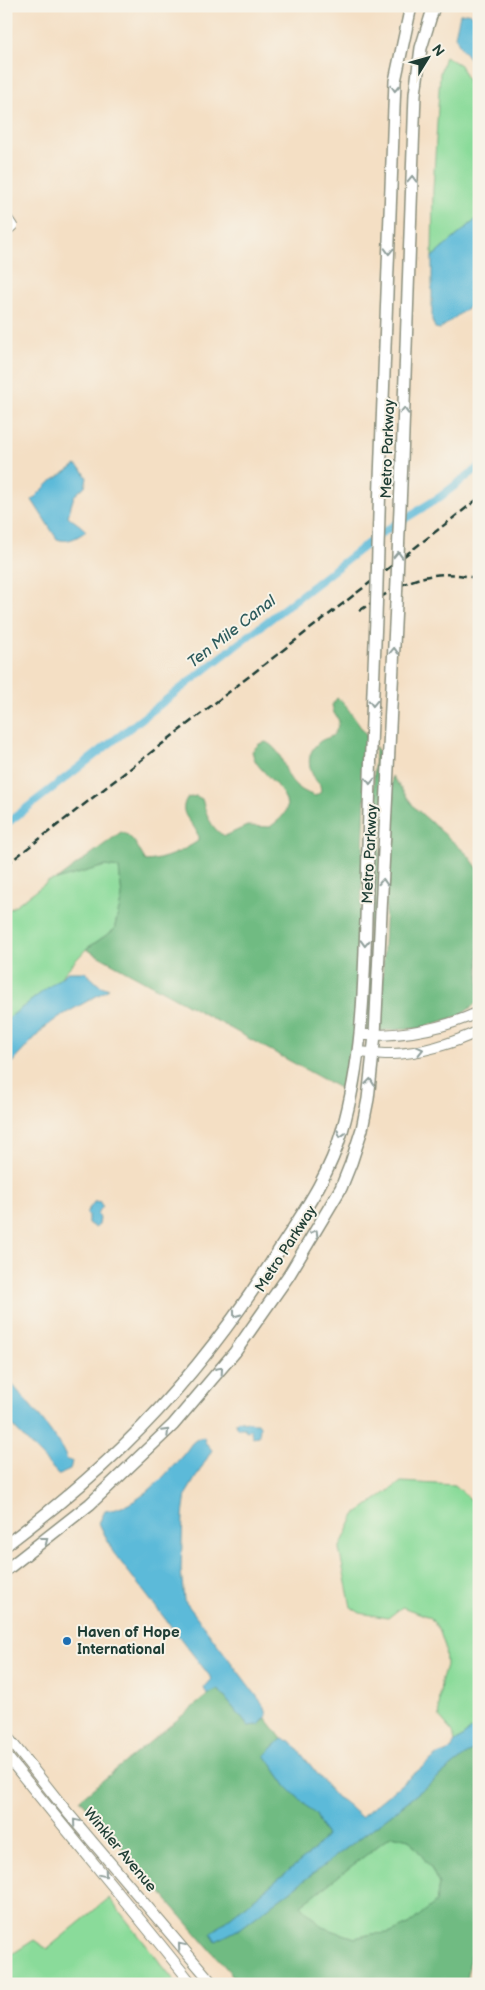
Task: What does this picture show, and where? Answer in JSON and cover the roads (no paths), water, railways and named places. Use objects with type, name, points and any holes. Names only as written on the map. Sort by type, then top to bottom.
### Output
[{"type":"main road","name":"Metro Parkway","points":[[6,1545],[84,1482],[154,1415],[198,1364],[257,1285],[320,1186],[342,1133],[361,1035],[395,81],[411,6]]},
{"type":"main road","name":"Metro Parkway","points":[[6,1570],[116,1482],[173,1425],[235,1352],[289,1275],[341,1188],[362,1129],[368,1099],[375,1035],[396,604],[415,94],[420,48],[434,6]]},
{"type":"street","points":[[361,1035],[421,1032],[479,1012]]},
{"type":"street","points":[[359,1052],[392,1054],[414,1051],[442,1044],[479,1031]]},
{"type":"street","name":"Winkler Avenue","points":[[6,1735],[68,1813],[213,1984]]},
{"type":"street","name":"Winkler Avenue","points":[[6,1755],[49,1810],[129,1904],[192,1984]]},
{"type":"water","points":[[460,14],[471,14],[479,22],[479,70],[461,48],[455,36]]},
{"type":"water","points":[[479,217],[479,299],[440,329],[435,328],[432,320],[432,257]]},
{"type":"water","points":[[76,465],[84,472],[87,478],[85,486],[74,496],[68,516],[86,531],[72,539],[61,540],[57,539],[32,500],[49,483]]},
{"type":"water","points":[[68,972],[85,972],[99,985],[109,989],[59,1017],[44,1028],[6,1069],[6,1020]]},
{"type":"water","points":[[99,1201],[103,1207],[97,1213],[100,1218],[99,1225],[95,1228],[88,1223],[88,1215],[86,1213],[94,1202]]},
{"type":"water","points":[[6,1377],[49,1430],[67,1460],[72,1461],[70,1470],[59,1475],[6,1419]]},
{"type":"water","points":[[238,1420],[258,1423],[260,1426],[259,1436],[253,1437],[250,1429],[248,1431],[245,1428],[237,1428],[236,1422]]},
{"type":"water","points":[[204,1437],[205,1442],[212,1450],[186,1494],[183,1516],[181,1570],[184,1600],[265,1707],[267,1716],[259,1725],[248,1726],[218,1689],[207,1695],[204,1688],[212,1679],[113,1552],[99,1523],[105,1511],[128,1505],[148,1491],[166,1474],[193,1442]]},
{"type":"water","points":[[479,1724],[479,1745],[241,1928],[216,1941],[211,1933],[312,1852],[326,1836],[316,1815],[287,1787],[265,1755],[282,1739],[291,1741],[336,1797],[361,1817],[436,1756],[452,1749],[454,1743]]},
{"type":"waterway","name":"Ten Mile Canal","points":[[6,824],[380,534],[440,497],[479,467]]},
{"type":"railway","points":[[6,865],[479,498]]},
{"type":"railway","points":[[359,611],[402,585],[429,576],[444,574],[461,575],[479,579]]},
{"type":"place","name":"Haven of Hope International","points":[[67,1641]]}]
